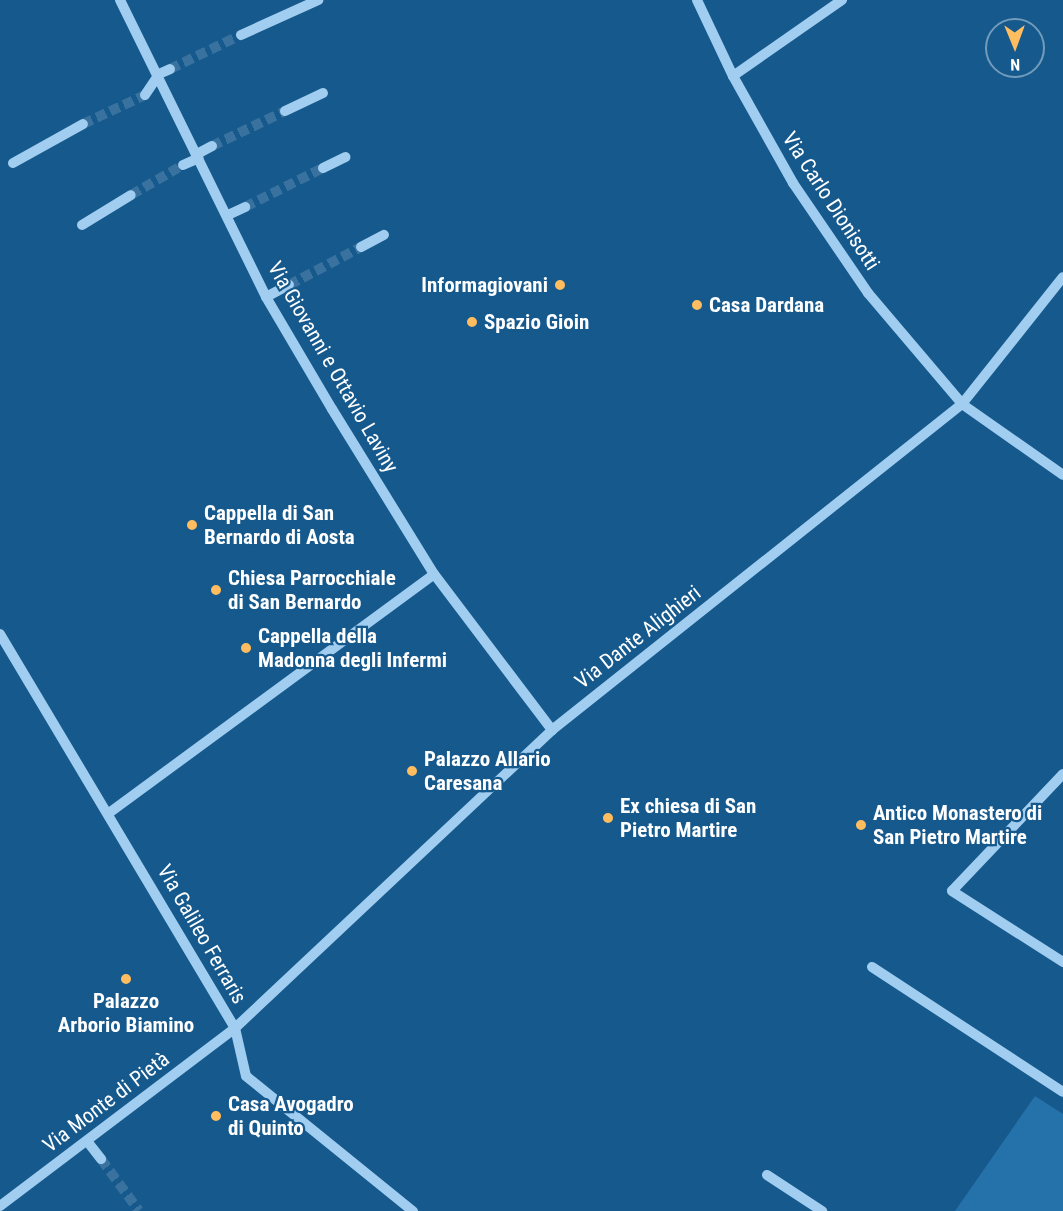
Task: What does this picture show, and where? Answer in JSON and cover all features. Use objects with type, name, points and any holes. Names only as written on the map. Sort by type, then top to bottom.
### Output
[{"type":"street","name":"Via Giovanni e Ottavio Laviny","points":[[120,0],[159,74],[266,297],[434,574],[552,730]]},
{"type":"street","points":[[241,35],[318,0]]},
{"type":"street","name":"Via Carlo Dionisotti","points":[[697,0],[733,76],[793,183],[868,293],[962,404],[1063,475]]},
{"type":"street","points":[[733,76],[842,0]]},
{"type":"street","points":[[145,95],[159,74],[170,69]]},
{"type":"street","points":[[285,111],[323,93]]},
{"type":"street","points":[[13,163],[83,124]]},
{"type":"street","points":[[183,165],[212,146]]},
{"type":"street","points":[[323,168],[346,157]]},
{"type":"street","points":[[82,225],[131,195]]},
{"type":"street","points":[[228,215],[245,207]]},
{"type":"street","points":[[362,247],[384,235]]},
{"type":"street","name":"Via Dante Alighieri","points":[[235,1028],[552,730],[962,404],[1063,277]]},
{"type":"street","points":[[266,297],[289,285]]},
{"type":"street","points":[[109,813],[434,574]]},
{"type":"street","name":"Via Galileo Ferraris","points":[[0,634],[109,813],[235,1028],[246,1076],[413,1211]]},
{"type":"street","points":[[1063,774],[952,891],[1063,962]]},
{"type":"street","points":[[872,967],[1063,1092]]},
{"type":"street","name":"Via Monte di Pietà","points":[[0,1206],[235,1028]]},
{"type":"street","points":[[87,1141],[101,1159]]},
{"type":"street","points":[[767,1175],[822,1211]]},
{"type":"shaded area","points":[[1035,1096],[1063,1114],[1063,1211],[955,1211]]},
{"type":"tunnel","points":[[170,69],[241,35]]},
{"type":"tunnel","points":[[83,124],[145,95]]},
{"type":"tunnel","points":[[212,146],[285,111]]},
{"type":"tunnel","points":[[131,195],[183,165]]},
{"type":"tunnel","points":[[245,207],[323,168]]},
{"type":"tunnel","points":[[289,285],[361,247]]},
{"type":"tunnel","points":[[101,1159],[139,1211]]},
{"type":"place","name":"Informagiovani","points":[[560,285]]},
{"type":"place","name":"Casa Dardana","points":[[697,305]]},
{"type":"place","name":"Spazio Gioin","points":[[472,322]]},
{"type":"place","name":"Cappella di San Bernardo di Aosta","points":[[192,525]]},
{"type":"place","name":"Chiesa Parrocchiale di San Bernardo","points":[[216,590]]},
{"type":"place","name":"Cappella della Madonna degli Infermi","points":[[246,648]]},
{"type":"place","name":"Palazzo Allario Caresana","points":[[412,771]]},
{"type":"place","name":"Ex chiesa di San Pietro Martire","points":[[608,818]]},
{"type":"place","name":"Antico Monastero di San Pietro Martire","points":[[861,825]]},
{"type":"place","name":"Palazzo Arborio Biamino","points":[[126,979]]},
{"type":"place","name":"Casa Avogadro di Quinto","points":[[216,1116]]}]
